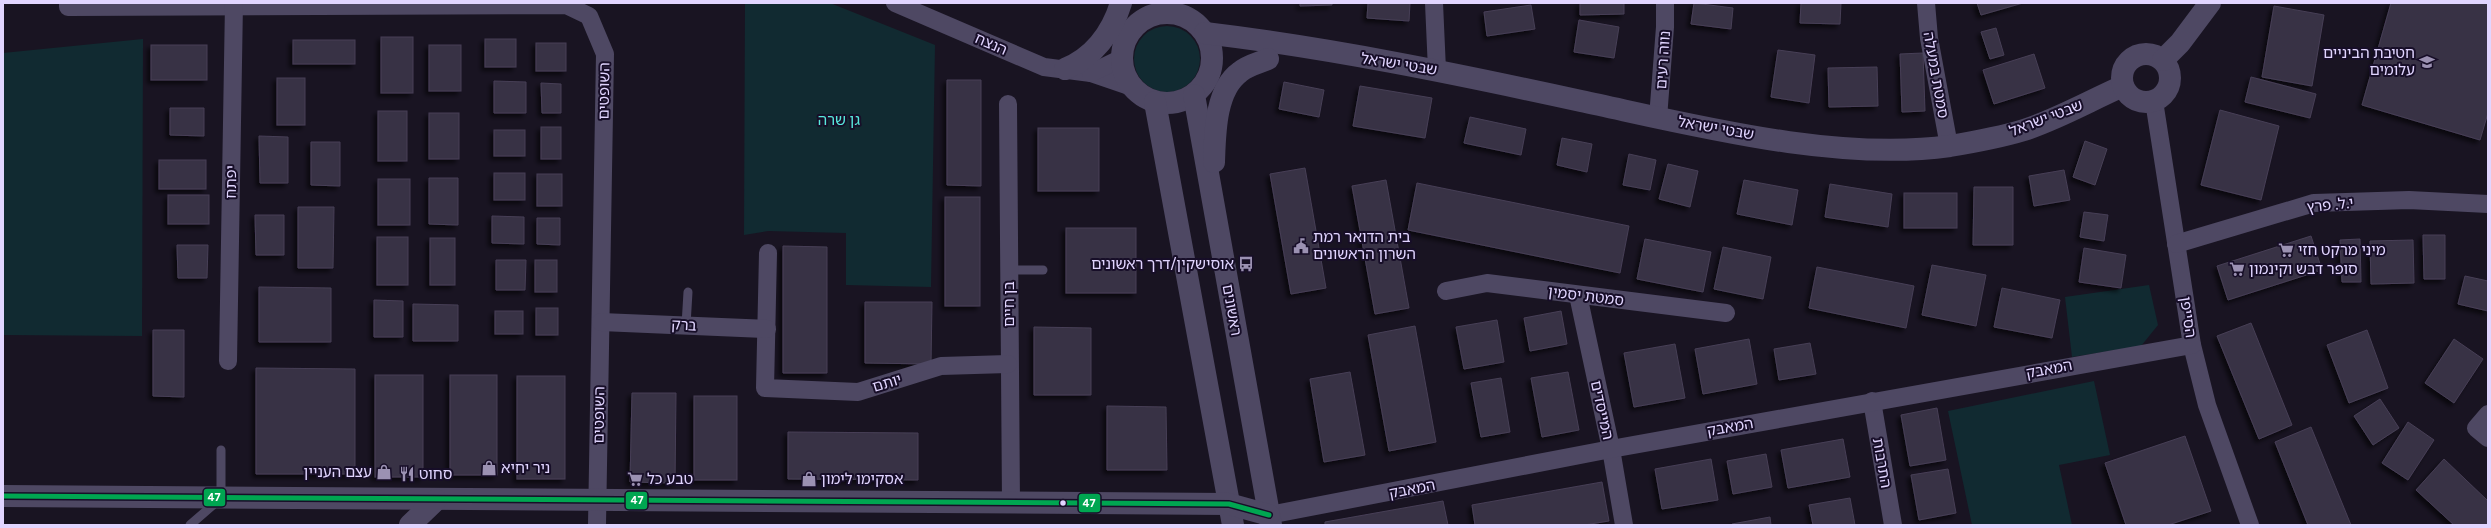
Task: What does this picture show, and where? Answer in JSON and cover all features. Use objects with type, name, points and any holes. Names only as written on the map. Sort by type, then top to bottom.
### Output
[{"type":"street","name":"הנצח","points":[[895,3],[1044,67],[1091,73],[1132,87]]},
{"type":"street","points":[[1065,69],[1081,63],[1098,46],[1107,33],[1121,3]]},
{"type":"street","points":[[1139,3],[1138,12],[1123,47],[1122,58],[1124,73],[1132,87],[1144,98],[1155,102],[1171,104],[1194,95],[1209,77],[1211,69],[1211,47],[1205,32],[1165,3]]},
{"type":"street","points":[[1434,3],[1438,70]]},
{"type":"street","name":"נווה רעים","points":[[1658,118],[1665,27],[1665,3]]},
{"type":"street","name":"סמטת במעלה","points":[[1926,3],[1929,38],[1949,146]]},
{"type":"street","points":[[2163,60],[2180,42],[2210,3]]},
{"type":"street","name":"יפתח","points":[[228,361],[234,4]]},
{"type":"street","name":"השופטים","points":[[68,5],[566,5],[589,16],[605,54],[596,525]]},
{"type":"street","points":[[1130,32],[1141,21],[1155,14],[1169,13],[1184,16]]},
{"type":"street","name":"שבטי ישראל","points":[[1205,32],[1268,40],[1304,48],[1438,70],[1658,118],[1773,139],[1866,150],[1949,146],[2024,130],[2123,86]]},
{"type":"street","name":"שבטי ישראל","points":[[1209,77],[1226,68],[1268,59],[1304,48]]},
{"type":"street","points":[[2148,53],[2163,60],[2168,67],[2170,83],[2161,97],[2154,101],[2142,102],[2134,99],[2123,86],[2123,70],[2130,59],[2139,54],[2148,53]]},
{"type":"street","points":[[1091,73],[1122,58]]},
{"type":"street","points":[[1213,203],[1214,148],[1220,104],[1226,89],[1239,72],[1268,59]]},
{"type":"street","name":"ראשונים","points":[[1194,95],[1270,520]]},
{"type":"street","name":"הסייפן","points":[[2154,101],[2192,345],[2207,405],[2250,525]]},
{"type":"street","points":[[1155,102],[1231,515]]},
{"type":"street","name":"בן חיים","points":[[1008,104],[1008,364],[1011,504]]},
{"type":"street","name":"י.ל. פרץ","points":[[2176,244],[2314,203],[2409,200],[2488,204]]},
{"type":"street","points":[[766,329],[768,253]]},
{"type":"street","name":"סמטת יסמין","points":[[1446,290],[1487,283],[1726,313]]},
{"type":"street","name":"המייסדים","points":[[1578,295],[1611,449],[1624,525]]},
{"type":"street","name":"ברק","points":[[601,322],[766,329]]},
{"type":"street","name":"יותם","points":[[766,329],[765,388],[858,392],[941,366],[1008,364]]},
{"type":"street","name":"המאבק","points":[[1270,520],[1611,449],[2192,345]]},
{"type":"street","name":"התרבות","points":[[1872,402],[1893,525]]},
{"type":"street","points":[[2488,414],[2476,428],[2488,438]]},
{"type":"street","points":[[3,496],[1011,504],[1231,515],[1270,520]]},
{"type":"street","points":[[410,525],[436,500]]},
{"type":"street","points":[[1249,525],[1270,520]]},
{"type":"lane","points":[[1009,270],[1043,270]]},
{"type":"lane","points":[[686,325],[688,292]]},
{"type":"lane","points":[[190,525],[221,498],[221,450]]},
{"type":"green space","name":"גן שרה","points":[[745,3],[830,3],[935,45],[931,287],[846,285],[846,233],[768,231],[744,235]]},
{"type":"green space","points":[[1167,26],[1180,29],[1190,36],[1197,46],[1200,59],[1197,72],[1190,82],[1180,89],[1167,92],[1154,89],[1144,82],[1137,72],[1134,59],[1137,46],[1144,36],[1154,29]]},
{"type":"green space","points":[[143,39],[142,336],[3,335],[3,53]]},
{"type":"green space","points":[[2149,285],[2158,325],[2141,346],[2072,357],[2065,297]]},
{"type":"green space","points":[[2094,381],[2110,455],[2059,465],[2072,525],[1972,525],[1948,411]]},
{"type":"building","points":[[1300,3],[1332,3],[1332,5],[1300,6]]},
{"type":"building","points":[[1368,3],[1410,3],[1409,21],[1367,18]]},
{"type":"building","points":[[1580,3],[1624,3],[1624,14],[1580,15]]},
{"type":"building","points":[[1694,3],[1733,8],[1731,29],[1691,24]]},
{"type":"building","points":[[1801,3],[1841,3],[1840,24],[1800,23]]},
{"type":"building","points":[[1977,3],[2023,3],[1981,15]]},
{"type":"building","name":"חטיבת הביניים עלומים","points":[[2391,3],[2488,3],[2488,113],[2480,140],[2362,105]]},
{"type":"building","points":[[1531,5],[1535,29],[1487,36],[1484,12]]},
{"type":"building","points":[[2274,6],[2324,15],[2312,86],[2262,77]]},
{"type":"building","points":[[1579,20],[1619,27],[1614,58],[1574,52]]},
{"type":"building","points":[[1996,28],[2004,55],[1990,59],[1981,32]]},
{"type":"building","points":[[381,37],[413,37],[413,93],[381,93]]},
{"type":"building","points":[[485,39],[516,39],[516,67],[485,67]]},
{"type":"building","points":[[293,40],[355,40],[355,64],[293,64]]},
{"type":"building","points":[[536,43],[566,43],[566,71],[536,71]]},
{"type":"building","points":[[151,45],[207,45],[207,80],[151,80]]},
{"type":"building","points":[[429,45],[461,45],[461,91],[429,91]]},
{"type":"building","points":[[1778,50],[1815,55],[1809,103],[1771,97]]},
{"type":"building","points":[[1923,53],[1925,111],[1902,112],[1900,54]]},
{"type":"building","points":[[2034,54],[2045,88],[1994,104],[1983,70]]},
{"type":"building","points":[[1877,67],[1878,106],[1829,107],[1828,68]]},
{"type":"building","points":[[2251,77],[2316,94],[2310,118],[2245,102]]},
{"type":"building","points":[[277,78],[305,78],[305,125],[277,125]]},
{"type":"building","points":[[947,80],[981,80],[981,186],[947,185]]},
{"type":"building","points":[[494,81],[526,82],[526,113],[494,113]]},
{"type":"building","points":[[1284,82],[1324,90],[1319,117],[1279,109]]},
{"type":"building","points":[[541,83],[561,84],[561,113],[542,113]]},
{"type":"building","points":[[1360,86],[1432,98],[1425,138],[1353,126]]},
{"type":"building","points":[[170,108],[204,108],[204,136],[170,135]]},
{"type":"building","points":[[2220,110],[2279,126],[2261,200],[2201,185]]},
{"type":"building","points":[[378,111],[407,111],[407,161],[378,161]]},
{"type":"building","points":[[429,113],[459,113],[459,159],[429,159]]},
{"type":"building","points":[[1470,117],[1526,129],[1521,155],[1464,143]]},
{"type":"building","points":[[541,127],[561,127],[561,159],[541,159]]},
{"type":"building","points":[[1038,128],[1099,128],[1099,191],[1038,191]]},
{"type":"building","points":[[494,130],[525,130],[525,156],[494,156]]},
{"type":"building","points":[[259,136],[288,137],[288,183],[260,183]]},
{"type":"building","points":[[1562,138],[1592,144],[1587,172],[1557,165]]},
{"type":"building","points":[[2085,141],[2107,149],[2095,185],[2073,177]]},
{"type":"building","points":[[311,142],[340,142],[340,186],[311,185]]},
{"type":"building","points":[[1629,154],[1656,160],[1650,190],[1623,185]]},
{"type":"building","points":[[159,160],[206,160],[206,189],[159,189]]},
{"type":"building","points":[[1668,164],[1698,171],[1690,207],[1659,199]]},
{"type":"building","name":"בית הדואר רמת השרון הראשונים","points":[[1305,168],[1326,288],[1291,294],[1270,174]]},
{"type":"building","points":[[2064,170],[2070,200],[2034,206],[2029,176]]},
{"type":"building","points":[[494,173],[525,173],[525,200],[494,200]]},
{"type":"building","points":[[537,174],[562,174],[562,206],[537,206]]},
{"type":"building","points":[[429,178],[458,178],[458,225],[429,224]]},
{"type":"building","points":[[378,179],[410,179],[410,225],[378,225]]},
{"type":"building","points":[[1386,180],[1409,308],[1375,314],[1352,186]]},
{"type":"building","points":[[1744,180],[1798,190],[1792,225],[1737,214]]},
{"type":"building","points":[[1417,183],[1629,226],[1620,273],[1408,230]]},
{"type":"building","points":[[1830,184],[1892,194],[1888,227],[1825,217]]},
{"type":"building","points":[[1974,187],[2013,187],[2013,245],[1973,245]]},
{"type":"building","points":[[1904,193],[1957,193],[1957,228],[1904,228]]},
{"type":"building","points":[[168,195],[209,195],[209,224],[168,224]]},
{"type":"building","points":[[945,197],[980,197],[980,306],[945,306]]},
{"type":"building","points":[[298,207],[334,207],[333,268],[298,268]]},
{"type":"building","points":[[2084,212],[2108,215],[2104,241],[2080,237]]},
{"type":"building","points":[[255,215],[284,215],[284,255],[256,255]]},
{"type":"building","points":[[492,216],[524,217],[524,244],[492,243]]},
{"type":"building","points":[[537,218],[560,218],[560,245],[537,244]]},
{"type":"building","points":[[1066,228],[1136,228],[1136,293],[1066,293]]},
{"type":"building","points":[[2423,235],[2445,235],[2445,279],[2424,279]]},
{"type":"building","points":[[2311,236],[2322,270],[2228,300],[2217,266]]},
{"type":"building","points":[[377,237],[408,237],[408,285],[377,285]]},
{"type":"building","points":[[430,238],[455,238],[455,285],[430,285]]},
{"type":"building","points":[[1645,239],[1711,252],[1703,292],[1637,279]]},
{"type":"building","points":[[2360,239],[2361,282],[2342,282],[2340,240]]},
{"type":"building","points":[[2413,240],[2414,283],[2371,284],[2370,241]]},
{"type":"building","points":[[177,245],[208,245],[207,278],[178,278]]},
{"type":"building","points":[[783,246],[827,247],[827,373],[783,373]]},
{"type":"building","points":[[1723,247],[1771,257],[1763,299],[1714,289]]},
{"type":"building","points":[[2084,248],[2126,255],[2121,288],[2079,282]]},
{"type":"building","points":[[496,260],[526,260],[525,290],[496,290]]},
{"type":"building","points":[[535,260],[557,260],[557,292],[535,292]]},
{"type":"building","points":[[1932,265],[1986,275],[1976,326],[1922,315]]},
{"type":"building","points":[[1817,267],[1914,286],[1906,328],[1809,308]]},
{"type":"building","points":[[2465,276],[2488,281],[2488,311],[2458,304]]},
{"type":"building","points":[[259,287],[331,288],[331,342],[259,342]]},
{"type":"building","points":[[2002,288],[2060,300],[2052,338],[1994,327]]},
{"type":"building","points":[[374,300],[403,301],[403,337],[374,337]]},
{"type":"building","points":[[865,302],[932,302],[931,364],[865,363]]},
{"type":"building","points":[[413,304],[458,305],[458,341],[413,341]]},
{"type":"building","points":[[536,308],[558,308],[558,335],[536,335]]},
{"type":"building","points":[[495,311],[523,311],[523,334],[495,334]]},
{"type":"building","points":[[1561,311],[1567,344],[1530,351],[1524,318]]},
{"type":"building","points":[[1497,320],[1504,362],[1464,369],[1456,327]]},
{"type":"building","points":[[2251,323],[2292,425],[2259,439],[2217,336]]},
{"type":"building","points":[[1415,326],[1436,442],[1389,451],[1368,335]]},
{"type":"building","points":[[1034,327],[1091,328],[1091,395],[1034,395]]},
{"type":"building","points":[[153,330],[184,330],[184,397],[153,396]]},
{"type":"building","points":[[2367,330],[2388,388],[2349,403],[2327,345]]},
{"type":"building","points":[[1749,339],[1757,384],[1703,394],[1695,349]]},
{"type":"building","points":[[2454,339],[2483,359],[2454,403],[2425,383]]},
{"type":"building","points":[[1810,343],[1816,374],[1779,380],[1774,349]]},
{"type":"building","points":[[1675,344],[1685,398],[1634,407],[1624,353]]},
{"type":"building","points":[[256,368],[355,369],[355,474],[256,474]]},
{"type":"building","points":[[1350,372],[1365,455],[1324,462],[1310,379]]},
{"type":"building","points":[[1568,372],[1579,430],[1542,437],[1531,378]]},
{"type":"building","points":[[375,375],[423,375],[423,477],[375,477]]},
{"type":"building","points":[[450,375],[497,375],[497,475],[450,475]]},
{"type":"building","points":[[517,376],[565,376],[565,479],[517,479]]},
{"type":"building","points":[[1501,378],[1510,432],[1481,437],[1471,383]]},
{"type":"building","points":[[632,393],[676,393],[675,483],[630,482]]},
{"type":"building","points":[[694,396],[737,396],[737,480],[694,480]]},
{"type":"building","points":[[2380,399],[2399,428],[2373,445],[2354,416]]},
{"type":"building","points":[[1107,406],[1166,407],[1167,470],[1107,470]]},
{"type":"building","points":[[1937,408],[1946,460],[1910,466],[1901,415]]},
{"type":"building","points":[[2408,422],[2434,440],[2408,480],[2382,463]]},
{"type":"building","points":[[2311,427],[2351,525],[2308,525],[2275,442]]},
{"type":"building","points":[[788,432],[918,433],[918,480],[788,479]]},
{"type":"building","points":[[2185,436],[2211,511],[2168,525],[2126,525],[2105,463]]},
{"type":"building","points":[[1843,439],[1850,477],[1788,488],[1781,450]]},
{"type":"building","points":[[1766,454],[1772,487],[1733,494],[1727,461]]},
{"type":"building","points":[[1711,459],[1718,500],[1662,509],[1655,469]]},
{"type":"building","points":[[2444,459],[2488,501],[2488,525],[2454,525],[2416,490]]},
{"type":"building","points":[[1948,469],[1956,513],[1919,520],[1911,475]]},
{"type":"building","points":[[1602,482],[1609,521],[1584,525],[1475,525],[1472,505]]},
{"type":"building","points":[[1850,498],[1855,525],[1813,525],[1809,505]]},
{"type":"building","points":[[1443,501],[1448,525],[1325,525],[1325,522]]},
{"type":"building","points":[[1770,517],[1771,525],[1732,525],[1732,524]]},
{"type":"transit line","name":"47","points":[[3,496],[1229,504],[1269,515]]},
{"type":"place","name":"חטיבת הביניים עלומים","points":[[2427,62]]},
{"type":"place","name":"בית הדואר רמת השרון הראשונים","points":[[1301,246]]},
{"type":"place","name":"מיני מרקט חזי","points":[[2286,250]]},
{"type":"place","name":"אוסישקין/דרך ראשונים","points":[[1246,264]]},
{"type":"place","name":"סופר דבש וקינמון","points":[[2237,269]]},
{"type":"place","name":"ניר יחיא","points":[[489,468]]},
{"type":"place","name":"עצם העניין","points":[[384,472]]},
{"type":"place","name":"סחוט","points":[[407,474]]},
{"type":"place","name":"טבע כל","points":[[635,479]]},
{"type":"place","name":"אסקימו לימון","points":[[809,479]]}]
